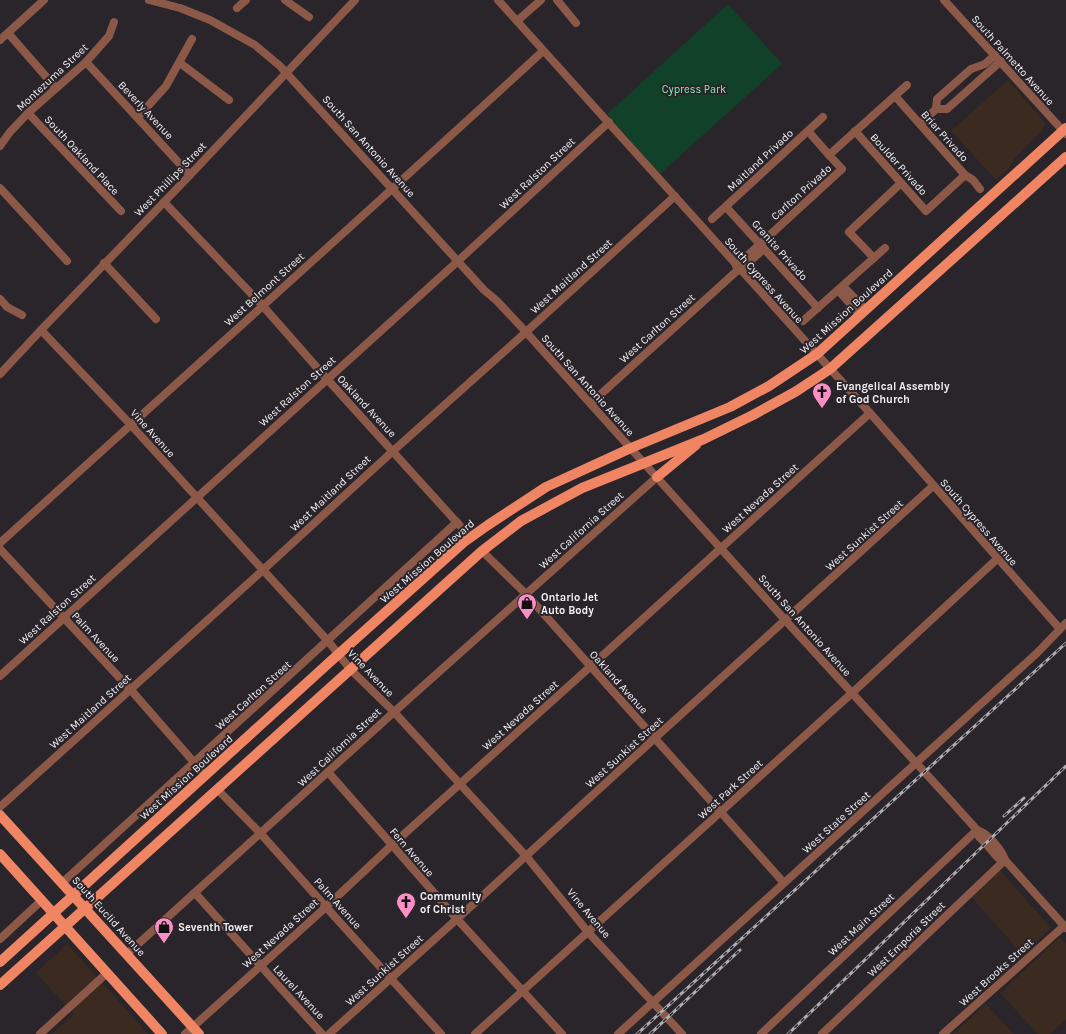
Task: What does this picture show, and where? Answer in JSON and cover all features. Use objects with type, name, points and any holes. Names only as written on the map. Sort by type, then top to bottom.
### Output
[{"type":"main road","name":"West Mission Boulevard","points":[[0,962],[338,655],[471,538],[546,487],[631,448],[730,407],[769,386],[817,354],[1065,131]]},
{"type":"main road","points":[[0,985],[482,551],[521,521],[582,488],[704,439],[795,392],[830,369],[1066,156]]},
{"type":"main road","points":[[657,477],[704,439]]},
{"type":"main road","name":"South Euclid Avenue","points":[[0,815],[128,954],[192,1032]]},
{"type":"main road","points":[[0,854],[162,1034]]},
{"type":"street","points":[[0,40],[44,0]]},
{"type":"street","name":"South San Antonio Avenue","points":[[149,0],[180,8],[210,20],[255,45],[287,73],[484,290],[497,301],[526,332],[786,621],[977,830],[979,837],[985,844],[998,858],[1005,860],[1065,927]]},
{"type":"street","points":[[237,8],[246,0]]},
{"type":"street","points":[[285,0],[309,17]]},
{"type":"street","name":"West Phillips Street","points":[[0,374],[104,263],[190,175],[356,0]]},
{"type":"street","name":"South Cypress Avenue","points":[[498,0],[870,413],[997,559],[1063,626]]},
{"type":"street","points":[[517,21],[541,0]]},
{"type":"street","points":[[557,0],[576,22]]},
{"type":"street","name":"South Palmetto Avenue","points":[[944,0],[1065,131]]},
{"type":"street","name":"Montezuma Street","points":[[0,146],[10,132],[28,113],[86,62],[109,36],[114,22]]},
{"type":"street","points":[[8,33],[56,88]]},
{"type":"street","points":[[138,117],[166,86],[192,39]]},
{"type":"street","name":"West Belmont Street","points":[[0,544],[544,51]]},
{"type":"street","points":[[920,124],[936,109],[937,99],[971,69],[998,58]]},
{"type":"street","points":[[936,109],[947,109],[968,90],[998,58]]},
{"type":"street","name":"Beverly Avenue","points":[[86,62],[190,175]]},
{"type":"street","points":[[180,63],[229,100]]},
{"type":"street","points":[[959,80],[968,90]]},
{"type":"street","name":"Carlton Privado","points":[[738,268],[842,169],[829,155],[907,85]]},
{"type":"street","name":"Briar Privado","points":[[895,96],[965,175],[973,180],[980,189]]},
{"type":"street","name":"South Oakland Place","points":[[28,113],[121,212]]},
{"type":"street","name":"Maitland Privado","points":[[712,220],[823,118]]},
{"type":"street","name":"West Ralston Street","points":[[0,676],[458,261],[609,122]]},
{"type":"street","points":[[808,131],[829,155]]},
{"type":"street","name":"Boulder Privado","points":[[855,131],[926,211],[965,175]]},
{"type":"street","points":[[874,258],[849,232],[901,183]]},
{"type":"street","points":[[0,188],[67,261]]},
{"type":"street","name":"West Maitland Street","points":[[0,807],[675,196]]},
{"type":"street","name":"Oakland Avenue","points":[[164,202],[262,305],[471,538]]},
{"type":"street","name":"Granite Privado","points":[[726,207],[818,308]]},
{"type":"street","points":[[803,321],[885,248]]},
{"type":"street","points":[[104,263],[156,319]]},
{"type":"street","name":"West Carlton Street","points":[[590,403],[738,268]]},
{"type":"street","points":[[840,288],[863,313]]},
{"type":"street","points":[[0,299],[7,307],[22,315]]},
{"type":"street","name":"Vine Avenue","points":[[41,330],[131,425],[328,641],[350,669],[394,712],[526,856],[588,932],[682,1034]]},
{"type":"street","name":"West Nevada Street","points":[[192,1032],[260,966],[392,845],[870,413]]},
{"type":"street","name":"West California Street","points":[[128,954],[394,712],[657,477]]},
{"type":"street","name":"West Sunkist Street","points":[[329,1034],[934,486]]},
{"type":"street","name":"West Carlton Street","points":[[62,883],[457,522]]},
{"type":"street","name":"Palm Avenue","points":[[0,549],[130,689],[206,776]]},
{"type":"street","name":"Oakland Avenue","points":[[482,551],[526,594],[784,884]]},
{"type":"street","name":"West Park Street","points":[[475,1034],[852,693],[997,559]]},
{"type":"street","name":"West State Street","points":[[618,1034],[916,764],[1037,653],[1063,626]]},
{"type":"street","name":"Fern Avenue","points":[[328,772],[457,919],[562,1034]]},
{"type":"street","name":"Palm Avenue","points":[[217,789],[261,834],[441,1034]]},
{"type":"street","name":"West Main Street","points":[[761,1034],[977,830]]},
{"type":"street","name":"West Emporia Street","points":[[822,1034],[1005,860]]},
{"type":"street","name":"Laurel Avenue","points":[[195,893],[322,1034]]},
{"type":"street","points":[[0,939],[42,900]]},
{"type":"street","name":"West Brooks Street","points":[[943,1034],[1065,927]]},
{"type":"street","points":[[40,1034],[107,973]]},
{"type":"shaded area","points":[[1008,80],[1045,123],[1043,130],[1014,159],[1008,170],[996,180],[951,131]]},
{"type":"shaded area","points":[[1000,870],[1051,928],[1023,955],[972,898]]},
{"type":"shaded area","points":[[1060,937],[1066,943],[1066,1020],[1050,1034],[1038,1034],[1000,993]]},
{"type":"shaded area","points":[[67,944],[148,1034],[52,1034],[74,1014],[36,973]]},
{"type":"shaded area","points":[[986,1004],[1014,1034],[953,1034]]},
{"type":"green space","name":"Cypress Park","points":[[728,4],[782,64],[660,174],[607,114]]},
{"type":"railway","points":[[637,1034],[1066,643]]},
{"type":"railway","points":[[788,1034],[1066,766]]},
{"type":"railway","points":[[1004,816],[1024,798]]},
{"type":"railway","points":[[650,1034],[740,950]]},
{"type":"place","name":"Evangelical Assembly of God Church","points":[[822,409]]},
{"type":"place","name":"Ontario Jet Auto Body","points":[[527,620]]},
{"type":"place","name":"Community of Christ","points":[[406,919]]},
{"type":"place","name":"Seventh Tower","points":[[164,944]]}]
